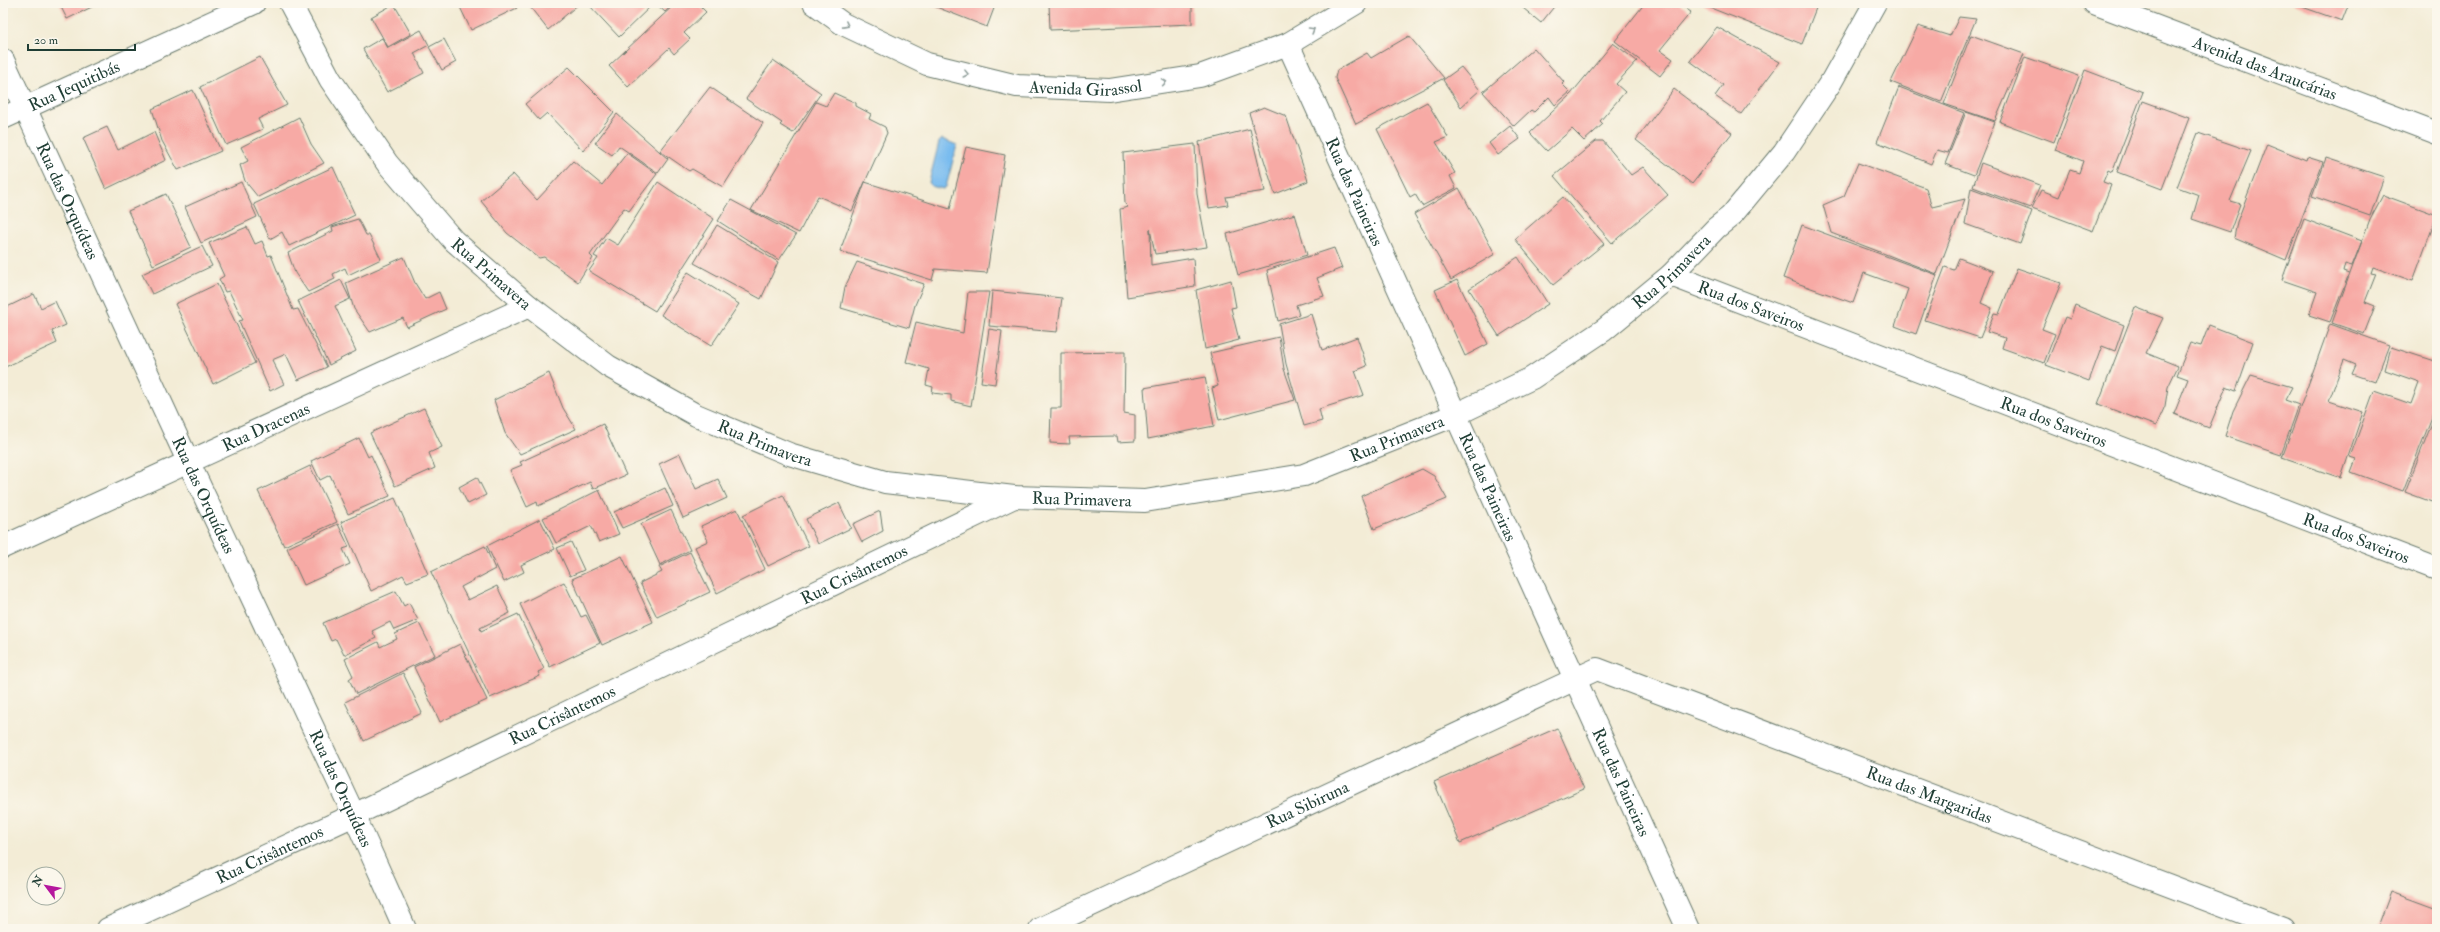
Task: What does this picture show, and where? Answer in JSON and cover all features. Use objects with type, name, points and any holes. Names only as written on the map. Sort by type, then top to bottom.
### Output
[{"type":"street","name":"Rua Jequitibás","points":[[3,118],[254,3]]},
{"type":"street","name":"Rua Primavera","points":[[290,3],[330,79],[387,163],[453,240],[529,306],[608,366],[696,415],[789,454],[885,482],[1014,497],[1145,501],[1304,474],[1455,416],[1532,378],[1604,330],[1671,275],[1716,228],[1731,216],[1784,152],[1832,82],[1875,3]]},
{"type":"street","name":"Avenida Girassol","points":[[814,3],[843,24],[927,64],[1017,86],[1109,90],[1200,76],[1288,44],[1356,3]]},
{"type":"street","name":"Avenida das Araucárias","points":[[2094,3],[2437,133]]},
{"type":"street","name":"Rua das Paineiras","points":[[1288,44],[1688,929]]},
{"type":"street","name":"Rua das Orquídeas","points":[[3,60],[188,461],[354,815],[405,929]]},
{"type":"street","name":"Rua dos Saveiros","points":[[1671,275],[2437,569]]},
{"type":"street","name":"Rua Dracenas","points":[[3,547],[529,306]]},
{"type":"street","name":"Rua Crisântemos","points":[[108,929],[354,815],[1014,497]]},
{"type":"street","name":"Rua das Margaridas","points":[[1574,679],[1597,669],[2284,929]]},
{"type":"street","name":"Rua Sibiruna","points":[[1040,929],[1574,679]]},
{"type":"water","points":[[942,139],[957,145],[946,187],[943,189],[931,186],[929,182],[939,142]]},
{"type":"building","points":[[59,3],[100,3],[67,19]]},
{"type":"building","points":[[458,3],[515,3],[517,8],[471,30]]},
{"type":"building","points":[[527,3],[580,3],[548,30]]},
{"type":"building","points":[[593,3],[654,3],[619,37],[590,6]]},
{"type":"building","points":[[655,3],[675,3],[665,12]]},
{"type":"building","points":[[676,3],[697,3],[706,12],[684,33],[690,39],[674,54],[669,48],[628,87],[609,66]]},
{"type":"building","points":[[926,3],[996,3],[987,27]]},
{"type":"building","points":[[1049,3],[1192,3],[1192,24],[1050,30]]},
{"type":"building","points":[[1517,3],[1557,3],[1541,23]]},
{"type":"building","points":[[1645,3],[1677,3],[1691,12],[1660,50],[1673,59],[1660,76],[1615,41]]},
{"type":"building","points":[[1698,3],[1818,3],[1802,44]]},
{"type":"building","points":[[2291,3],[2349,3],[2342,21]]},
{"type":"building","points":[[394,4],[411,34],[388,47],[371,17]]},
{"type":"building","points":[[1959,17],[1976,19],[1941,102],[1891,82],[1918,26],[1950,36]]},
{"type":"building","points":[[1717,27],[1780,62],[1741,114],[1715,96],[1723,85],[1690,61]]},
{"type":"building","points":[[421,30],[429,45],[414,53],[424,73],[387,92],[363,49],[382,38],[388,48]]},
{"type":"building","points":[[1971,35],[2024,54],[1995,121],[1944,104]]},
{"type":"building","points":[[1409,36],[1444,78],[1356,124],[1335,78],[1337,70],[1367,53],[1371,58]]},
{"type":"building","points":[[444,39],[456,62],[442,70],[429,47]]},
{"type":"building","points":[[1613,43],[1637,61],[1616,84],[1625,92],[1600,121],[1603,124],[1584,141],[1572,129],[1547,151],[1530,133],[1571,94]]},
{"type":"building","points":[[1534,48],[1564,82],[1562,84],[1570,92],[1555,105],[1549,97],[1534,112],[1531,110],[1514,126],[1483,92]]},
{"type":"building","points":[[260,57],[287,105],[258,119],[263,129],[226,145],[200,87]]},
{"type":"building","points":[[2025,57],[2079,76],[2054,142],[2000,122]]},
{"type":"building","points":[[773,60],[821,93],[793,133],[780,125],[782,123],[746,99]]},
{"type":"building","points":[[569,67],[614,112],[583,151],[547,113],[539,120],[525,104]]},
{"type":"building","points":[[1461,67],[1480,90],[1461,107],[1443,80]]},
{"type":"building","points":[[2085,70],[2143,92],[2112,172],[2108,170],[2103,182],[2111,185],[2093,231],[2032,208],[2041,190],[2059,197],[2070,170],[2079,173],[2083,161],[2055,150]]},
{"type":"building","points":[[710,87],[763,123],[723,187],[692,169],[689,171],[660,151]]},
{"type":"building","points":[[1899,87],[1964,113],[1948,153],[1937,150],[1931,164],[1877,142]]},
{"type":"building","points":[[1674,89],[1732,133],[1692,184],[1636,140]]},
{"type":"building","points":[[193,90],[221,151],[178,170],[162,141],[152,109]]},
{"type":"building","points":[[834,93],[856,103],[856,106],[871,114],[869,119],[885,127],[887,133],[852,211],[818,196],[799,233],[751,210],[816,102],[826,106]]},
{"type":"building","points":[[2143,101],[2189,118],[2162,189],[2117,172]]},
{"type":"building","points":[[1427,102],[1448,137],[1436,142],[1455,173],[1450,176],[1456,188],[1422,206],[1415,194],[1410,197],[1377,129]]},
{"type":"building","points":[[1264,107],[1286,116],[1308,181],[1275,194],[1249,113]]},
{"type":"building","points":[[1966,112],[1995,122],[1974,175],[1945,164]]},
{"type":"building","points":[[617,114],[668,159],[658,173],[619,146],[612,155],[595,143]]},
{"type":"building","points":[[299,117],[311,144],[324,163],[258,197],[245,181],[240,165],[248,161],[241,147]]},
{"type":"building","points":[[1510,126],[1520,139],[1498,155],[1489,143]]},
{"type":"building","points":[[107,127],[118,150],[154,132],[166,160],[106,189],[83,138]]},
{"type":"building","points":[[1250,129],[1265,191],[1226,197],[1228,205],[1209,208],[1199,142]]},
{"type":"building","points":[[2198,133],[2251,151],[2230,201],[2240,204],[2230,232],[2192,219],[2199,195],[2177,187]]},
{"type":"building","points":[[1596,141],[1603,141],[1631,175],[1643,167],[1668,195],[1612,243],[1554,176]]},
{"type":"building","points":[[1195,144],[1197,194],[1207,247],[1155,254],[1150,229],[1151,265],[1193,258],[1195,286],[1127,297],[1120,209],[1128,207],[1125,204],[1123,153]]},
{"type":"building","points":[[2267,144],[2306,160],[2307,157],[2323,162],[2286,260],[2234,238],[2237,222]]},
{"type":"building","points":[[966,147],[1005,155],[987,273],[935,269],[932,280],[840,251],[865,182],[950,209]]},
{"type":"building","points":[[627,153],[657,174],[629,211],[624,208],[590,255],[593,258],[578,282],[544,257],[539,258],[507,233],[481,201],[513,174],[537,200],[573,161],[602,185]]},
{"type":"building","points":[[2326,158],[2384,177],[2370,216],[2312,196]]},
{"type":"building","points":[[1858,163],[1926,188],[1932,207],[1965,199],[1937,274],[1831,233],[1823,205],[1844,196]]},
{"type":"building","points":[[1981,163],[2040,185],[2030,208],[1973,187]]},
{"type":"building","points":[[333,167],[355,215],[289,246],[282,232],[270,239],[254,204]]},
{"type":"building","points":[[241,182],[257,217],[201,243],[185,207]]},
{"type":"building","points":[[658,182],[714,219],[655,311],[589,271],[598,258],[594,256],[606,238],[618,245]]},
{"type":"building","points":[[1459,188],[1495,254],[1451,280],[1414,214]]},
{"type":"building","points":[[1971,188],[2032,211],[2020,244],[1965,224]]},
{"type":"building","points":[[166,194],[191,247],[153,265],[128,211]]},
{"type":"building","points":[[2383,195],[2437,215],[2413,281],[2373,267],[2371,273],[2376,274],[2365,302],[2375,306],[2364,334],[2332,323],[2370,219]]},
{"type":"building","points":[[1563,197],[1604,244],[1553,285],[1515,239]]},
{"type":"building","points":[[731,200],[796,235],[779,260],[718,221]]},
{"type":"building","points":[[1295,214],[1307,255],[1238,275],[1227,234]]},
{"type":"building","points":[[358,219],[366,235],[369,235],[381,259],[348,275],[345,268],[333,274],[335,279],[308,292],[295,273],[288,253],[333,231],[332,227]]},
{"type":"building","points":[[2304,219],[2362,241],[2352,266],[2345,264],[2343,272],[2349,274],[2330,322],[2309,315],[2317,292],[2282,280]]},
{"type":"building","points":[[717,225],[778,262],[761,299],[694,263]]},
{"type":"building","points":[[1802,225],[1937,275],[1916,334],[1895,326],[1908,289],[1864,273],[1853,303],[1783,278]]},
{"type":"building","points":[[247,227],[255,244],[262,241],[268,256],[271,255],[293,310],[298,309],[327,367],[298,380],[286,354],[272,360],[284,384],[270,391],[239,321],[243,320],[229,291],[225,292],[219,279],[224,276],[209,243]]},
{"type":"building","points":[[202,246],[212,266],[152,294],[142,274]]},
{"type":"building","points":[[1334,248],[1342,268],[1317,278],[1324,296],[1296,305],[1299,315],[1278,321],[1267,270]]},
{"type":"building","points":[[404,257],[415,283],[425,299],[439,292],[446,309],[407,327],[403,318],[370,332],[354,309],[346,283]]},
{"type":"building","points":[[1518,257],[1548,304],[1499,336],[1469,289]]},
{"type":"building","points":[[1959,258],[1993,271],[1981,303],[1992,308],[1980,338],[1925,320],[1945,267],[1954,270]]},
{"type":"building","points":[[857,262],[924,284],[915,305],[909,328],[841,308],[845,287]]},
{"type":"building","points":[[2017,268],[2061,283],[2042,329],[2055,334],[2044,363],[2002,348],[2005,338],[1987,332],[1994,313],[1999,314]]},
{"type":"building","points":[[688,272],[739,304],[711,346],[661,315]]},
{"type":"building","points":[[341,280],[350,299],[335,306],[356,351],[329,365],[298,301]]},
{"type":"building","points":[[1231,280],[1236,307],[1231,308],[1239,340],[1205,349],[1196,290]]},
{"type":"building","points":[[1457,280],[1488,344],[1465,356],[1435,290]]},
{"type":"building","points":[[217,284],[255,363],[213,384],[175,304]]},
{"type":"building","points":[[992,291],[1062,298],[1057,332],[989,326]]},
{"type":"building","points":[[968,292],[989,292],[971,406],[951,401],[951,395],[932,393],[933,387],[926,385],[929,369],[906,362],[916,322],[963,333]]},
{"type":"building","points":[[34,294],[41,308],[55,301],[66,325],[52,331],[57,343],[3,368],[3,309]]},
{"type":"building","points":[[2075,305],[2124,325],[2115,351],[2102,346],[2089,381],[2046,365],[2065,317],[2070,319]]},
{"type":"building","points":[[2135,307],[2163,318],[2146,353],[2178,366],[2168,387],[2165,406],[2156,426],[2098,404]]},
{"type":"building","points":[[1311,314],[1322,350],[1357,337],[1367,366],[1355,371],[1364,395],[1319,409],[1322,421],[1304,426],[1286,364],[1279,324]]},
{"type":"building","points":[[2330,324],[2389,345],[2375,382],[2352,374],[2356,365],[2344,360],[2329,401],[2363,412],[2341,478],[2282,458]]},
{"type":"building","points":[[2209,325],[2253,342],[2236,391],[2226,387],[2209,428],[2174,414],[2188,379],[2177,375],[2190,343],[2201,346]]},
{"type":"building","points":[[989,329],[1002,331],[995,384],[981,382]]},
{"type":"building","points":[[1279,337],[1284,369],[1295,400],[1219,420],[1212,388],[1218,386],[1210,353]]},
{"type":"building","points":[[2391,347],[2437,362],[2437,404],[2403,491],[2351,472],[2356,459],[2350,457],[2374,391],[2411,404],[2419,382],[2385,370]]},
{"type":"building","points":[[1125,352],[1124,413],[1135,415],[1135,441],[1118,442],[1117,436],[1069,437],[1070,444],[1050,443],[1051,408],[1061,408],[1061,353]]},
{"type":"building","points":[[549,373],[563,408],[576,429],[520,454],[505,433],[494,400]]},
{"type":"building","points":[[2251,375],[2292,387],[2285,400],[2299,405],[2281,455],[2225,436],[2233,411]]},
{"type":"building","points":[[1205,377],[1214,426],[1148,439],[1144,388]]},
{"type":"building","points":[[424,408],[442,447],[429,453],[435,468],[395,486],[370,433]]},
{"type":"building","points":[[2437,410],[2437,504],[2405,492]]},
{"type":"building","points":[[603,424],[626,475],[593,489],[590,482],[538,506],[537,502],[527,507],[510,470],[522,465],[520,462]]},
{"type":"building","points":[[359,438],[368,457],[371,455],[390,496],[348,514],[330,475],[320,480],[311,461]]},
{"type":"building","points":[[680,454],[696,489],[718,479],[727,498],[683,518],[659,464]]},
{"type":"building","points":[[310,466],[337,522],[284,546],[258,491]]},
{"type":"building","points":[[1422,469],[1434,476],[1447,499],[1374,529],[1361,496]]},
{"type":"building","points":[[477,477],[486,495],[468,504],[459,487]]},
{"type":"building","points":[[665,488],[673,506],[622,528],[614,512]]},
{"type":"building","points":[[599,490],[619,534],[599,542],[591,526],[556,543],[543,518]]},
{"type":"building","points":[[783,495],[809,546],[768,566],[743,515]]},
{"type":"building","points":[[395,498],[428,574],[407,582],[403,575],[371,591],[341,522]]},
{"type":"building","points":[[839,503],[851,528],[818,544],[806,519]]},
{"type":"building","points":[[737,509],[765,569],[717,593],[695,547],[708,541],[701,526]]},
{"type":"building","points":[[671,510],[690,550],[660,565],[641,524]]},
{"type":"building","points":[[880,511],[883,531],[862,542],[853,524]]},
{"type":"building","points":[[540,519],[555,549],[521,565],[524,572],[504,582],[487,546]]},
{"type":"building","points":[[338,524],[349,547],[343,549],[350,564],[304,585],[287,548]]},
{"type":"building","points":[[571,542],[584,570],[570,576],[557,548]]},
{"type":"building","points":[[485,546],[495,569],[461,587],[468,600],[497,586],[510,613],[480,628],[481,631],[518,614],[544,669],[538,672],[540,676],[490,698],[431,572]]},
{"type":"building","points":[[690,552],[710,592],[657,617],[640,583],[662,572],[659,567]]},
{"type":"building","points":[[622,556],[653,622],[602,645],[572,579]]},
{"type":"building","points":[[564,582],[581,617],[586,615],[600,643],[550,667],[520,604]]},
{"type":"building","points":[[396,591],[404,606],[409,603],[418,620],[394,630],[390,622],[372,631],[376,638],[344,655],[336,639],[331,641],[323,623]]},
{"type":"building","points":[[419,623],[435,655],[356,694],[349,679],[353,676],[345,659],[378,642],[380,647],[397,639],[395,634]]},
{"type":"building","points":[[460,644],[487,700],[440,722],[414,667]]},
{"type":"building","points":[[403,673],[422,713],[364,741],[345,702]]},
{"type":"building","points":[[1557,728],[1584,789],[1460,843],[1434,782]]},
{"type":"building","points":[[2391,892],[2437,909],[2437,929],[2377,929]]}]
